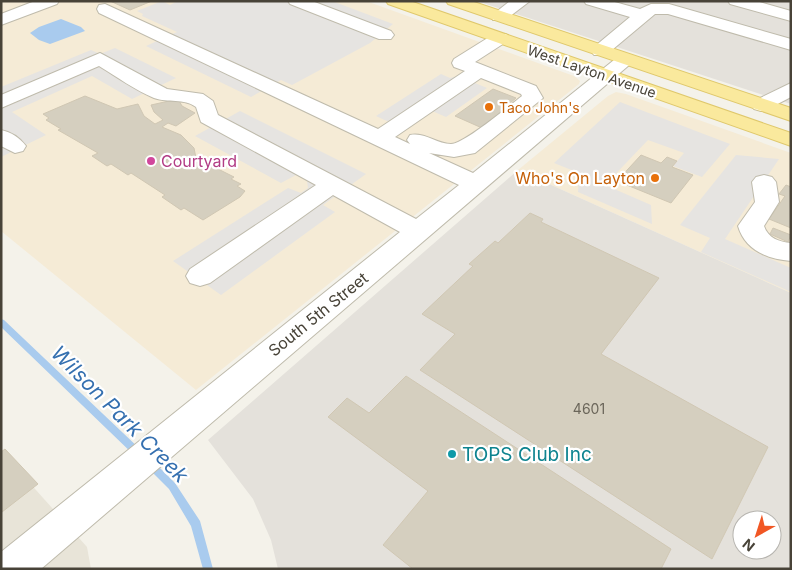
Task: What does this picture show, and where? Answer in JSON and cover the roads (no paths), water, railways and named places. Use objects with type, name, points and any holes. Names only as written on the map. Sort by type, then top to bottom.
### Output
[{"type":"main road","name":"West Layton Avenue","points":[[394,1],[791,140]]},
{"type":"main road","name":"West Layton Avenue","points":[[454,1],[791,115]]},
{"type":"street","points":[[1,20],[52,1]]},
{"type":"street","points":[[499,16],[522,1]]},
{"type":"street","points":[[592,1],[642,15]]},
{"type":"street","points":[[736,1],[791,16]]},
{"type":"street","points":[[299,2],[386,35]]},
{"type":"street","points":[[104,9],[393,129],[467,148],[533,98],[529,90],[461,63],[500,38]]},
{"type":"street","points":[[600,51],[651,9],[668,9],[791,46]]},
{"type":"street","points":[[1,102],[100,59],[166,95],[186,94],[199,99],[206,105],[208,118],[419,231]]},
{"type":"street","name":"South 5th Street","points":[[11,569],[186,422],[626,60]]},
{"type":"street","points":[[393,129],[479,70]]},
{"type":"street","points":[[761,105],[791,89]]},
{"type":"street","points":[[393,129],[477,184]]},
{"type":"street","points":[[764,182],[767,202],[751,226],[752,233],[759,241],[770,247],[791,252]]},
{"type":"street","points":[[200,276],[332,185]]},
{"type":"water","points":[[61,19],[81,27],[85,31],[50,44],[39,40],[30,33],[39,27]]},
{"type":"waterway","name":"Wilson Park Creek","points":[[1,322],[139,454]]},
{"type":"waterway","name":"Wilson Park Creek","points":[[149,463],[172,486],[196,524],[208,569]]},
{"type":"place","name":"Taco John's","points":[[489,107]]},
{"type":"place","name":"Courtyard","points":[[151,161]]},
{"type":"place","name":"Who's On Layton","points":[[655,178]]},
{"type":"place","name":"TOPS Club Inc","points":[[452,454]]}]
